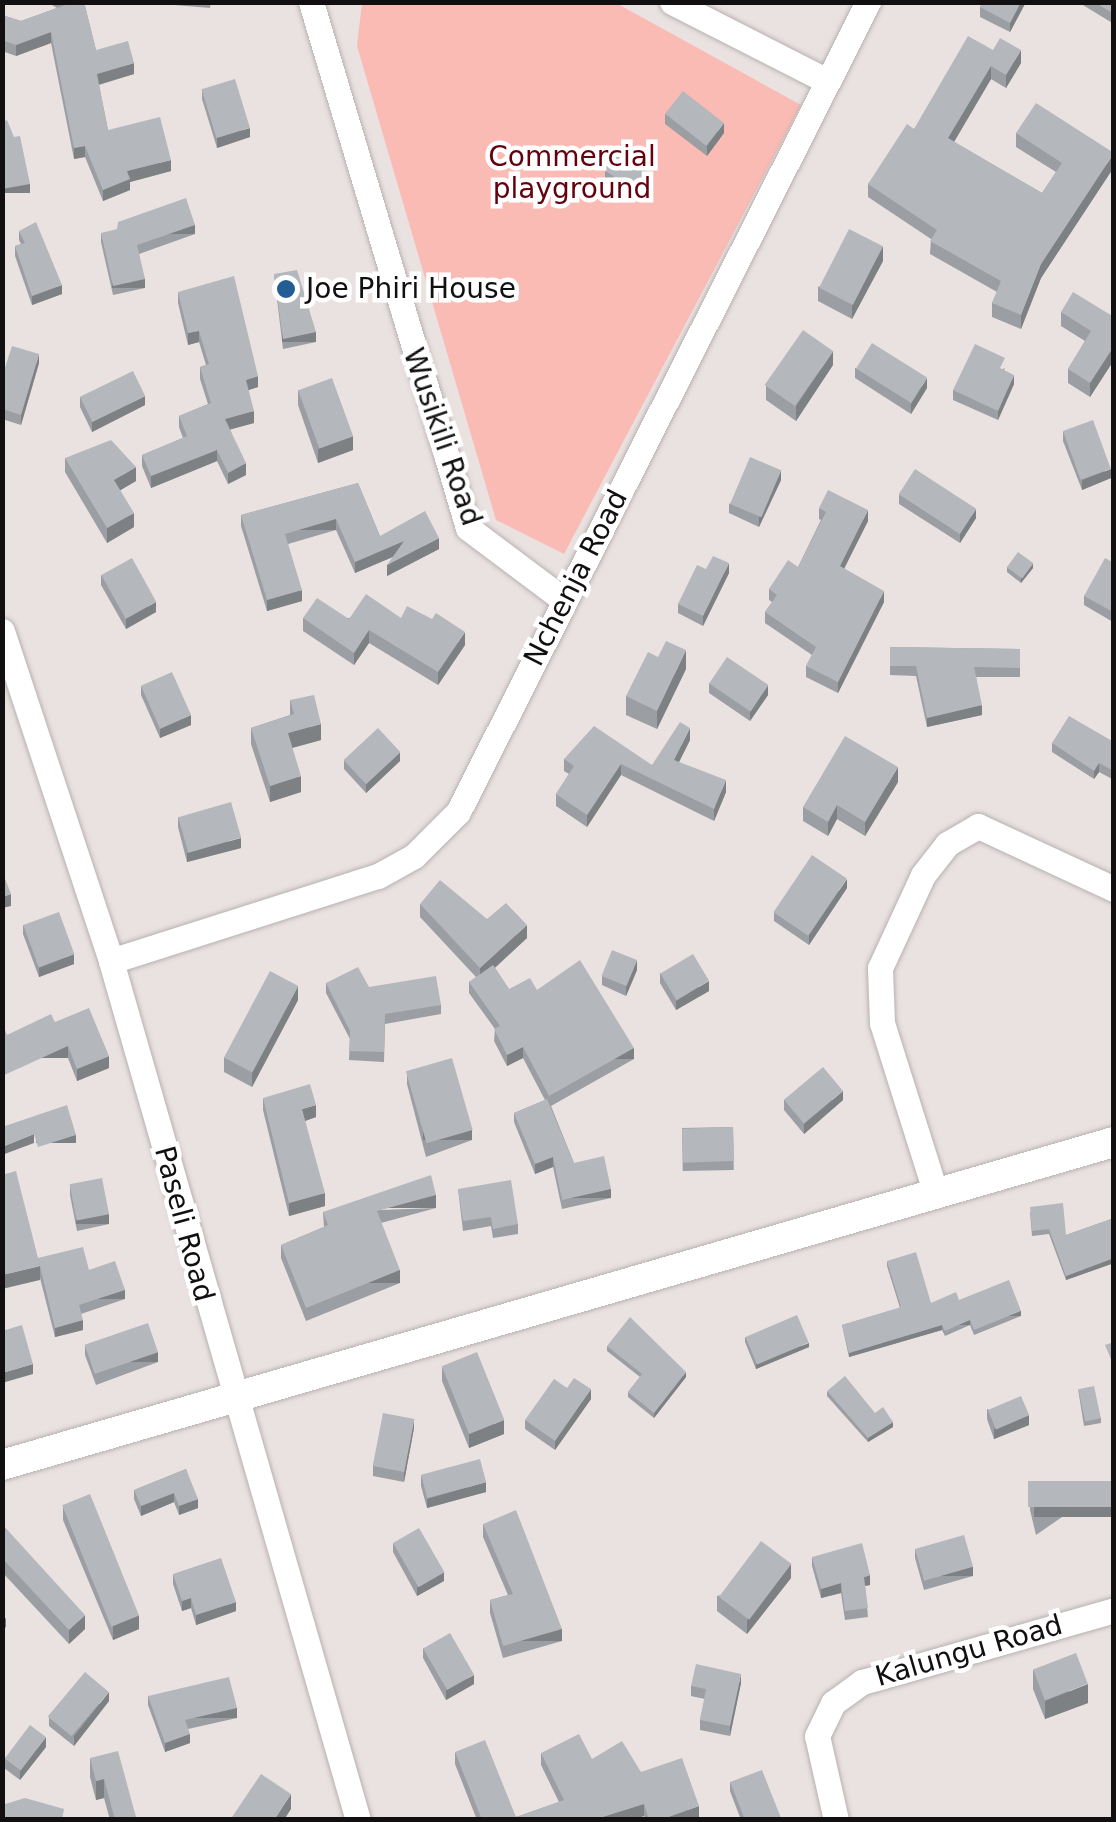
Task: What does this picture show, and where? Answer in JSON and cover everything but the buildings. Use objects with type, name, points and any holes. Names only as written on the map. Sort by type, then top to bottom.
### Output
[{"type":"street","name":"Wusikili Road","points":[[310,2],[468,528],[564,600]]},
{"type":"street","points":[[672,2],[827,82]]},
{"type":"street","name":"Nchenja Road","points":[[111,961],[378,876],[414,856],[468,797],[868,2]]},
{"type":"street","name":"Paseli Road","points":[[2,631],[111,961],[231,1395],[358,1820]]},
{"type":"street","points":[[936,1190],[882,1023],[880,968],[924,875],[947,844],[978,826],[1114,889]]},
{"type":"street","points":[[2,1465],[936,1190],[1114,1142]]},
{"type":"street","name":"Kalungu Road","points":[[836,1820],[817,1736],[832,1703],[862,1682],[1114,1610]]},
{"type":"green space","name":"Commercial playground","points":[[362,3],[616,3],[801,105],[564,554],[496,520],[357,46]]},
{"type":"place","name":"Joe Phiri House","points":[[286,289]]}]
